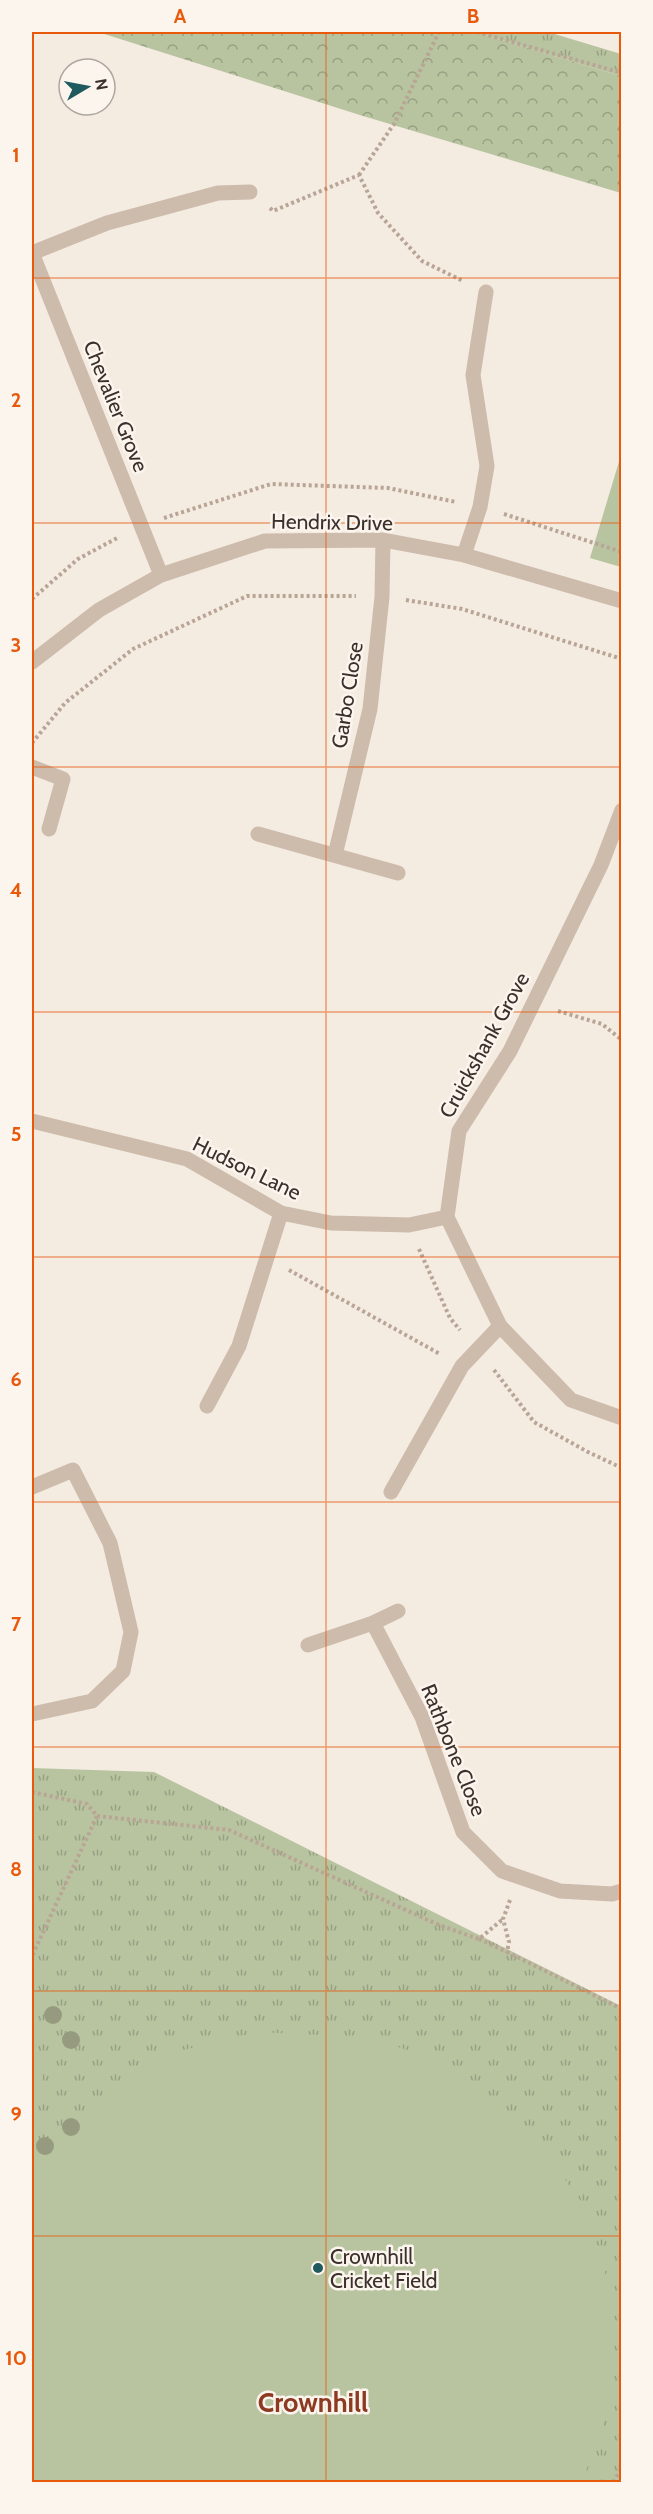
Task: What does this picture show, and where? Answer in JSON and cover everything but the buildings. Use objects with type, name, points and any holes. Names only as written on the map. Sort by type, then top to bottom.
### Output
[{"type":"street","name":"Chevalier Grove","points":[[161,575],[32,253],[117,220],[218,193],[250,192]]},
{"type":"street","points":[[464,555],[480,507],[487,466],[473,375],[486,292]]},
{"type":"street","name":"Hendrix Drive","points":[[32,661],[99,610],[161,575],[265,541],[382,540],[464,555],[621,601]]},
{"type":"street","name":"Garbo Close","points":[[335,855],[370,709],[382,597],[382,540]]},
{"type":"street","points":[[32,767],[63,779],[49,829]]},
{"type":"street","name":"Cruickshank Grove","points":[[447,1217],[459,1131],[510,1051],[601,865],[621,810]]},
{"type":"street","points":[[258,834],[398,873]]},
{"type":"street","name":"Hudson Lane","points":[[32,1121],[187,1159],[281,1213],[331,1223],[409,1225],[447,1217]]},
{"type":"street","points":[[207,1406],[239,1346],[281,1213]]},
{"type":"street","points":[[447,1217],[500,1326],[571,1400],[621,1418]]},
{"type":"street","points":[[391,1492],[462,1366],[500,1326]]},
{"type":"street","points":[[32,1487],[73,1470],[110,1543],[131,1632],[123,1671],[92,1701],[32,1714]]},
{"type":"street","points":[[308,1646],[373,1623],[398,1611]]},
{"type":"street","name":"Rathbone Close","points":[[373,1623],[422,1717],[464,1832],[502,1871],[560,1891],[612,1894],[621,1891]]},
{"type":"path","points":[[250,192],[273,211],[359,175],[394,124],[439,32]]},
{"type":"path","points":[[477,32],[621,73]]},
{"type":"path","points":[[359,175],[378,213],[422,261],[486,292]]},
{"type":"path","points":[[32,743],[65,703],[133,649],[247,596],[382,597],[462,609],[621,659]]},
{"type":"path","points":[[532,1004],[602,1024],[621,1040]]},
{"type":"path","points":[[267,1257],[462,1366]]},
{"type":"path","points":[[32,1792],[87,1804],[97,1816],[229,1830],[439,1925],[479,1939],[621,2009]]},
{"type":"path","points":[[32,1956],[97,1816]]},
{"type":"path","points":[[479,1939],[503,1919],[518,1876]]},
{"type":"path","points":[[503,1919],[509,1942],[507,1952]]},
{"type":"path","points":[[613,2482],[621,2468]]},
{"type":"green space","points":[[98,32],[475,32],[621,76],[621,193],[363,116]]},
{"type":"green space","points":[[475,32],[548,32],[621,54],[621,76]]},
{"type":"green space","points":[[621,455],[621,567],[590,558]]},
{"type":"green space","name":"Crownhill Cricket Field","points":[[32,1768],[154,1772],[621,2006],[621,2482],[32,2482]]},
{"type":"green space","name":"Crownhill Cricket Field","points":[[257,2032],[366,2037],[414,2052],[465,2079],[500,2103],[528,2131],[587,2209],[610,2290],[613,2342],[611,2403],[582,2482],[32,2482],[32,2172],[84,2111],[118,2085],[183,2050]]},
{"type":"green space","points":[[32,2034],[36,2037],[43,2078],[32,2102]]},
{"type":"place","name":"Crownhill Cricket Field","points":[[318,2268]]},
{"type":"district","name":"Crownhill","points":[[313,2402]]}]
